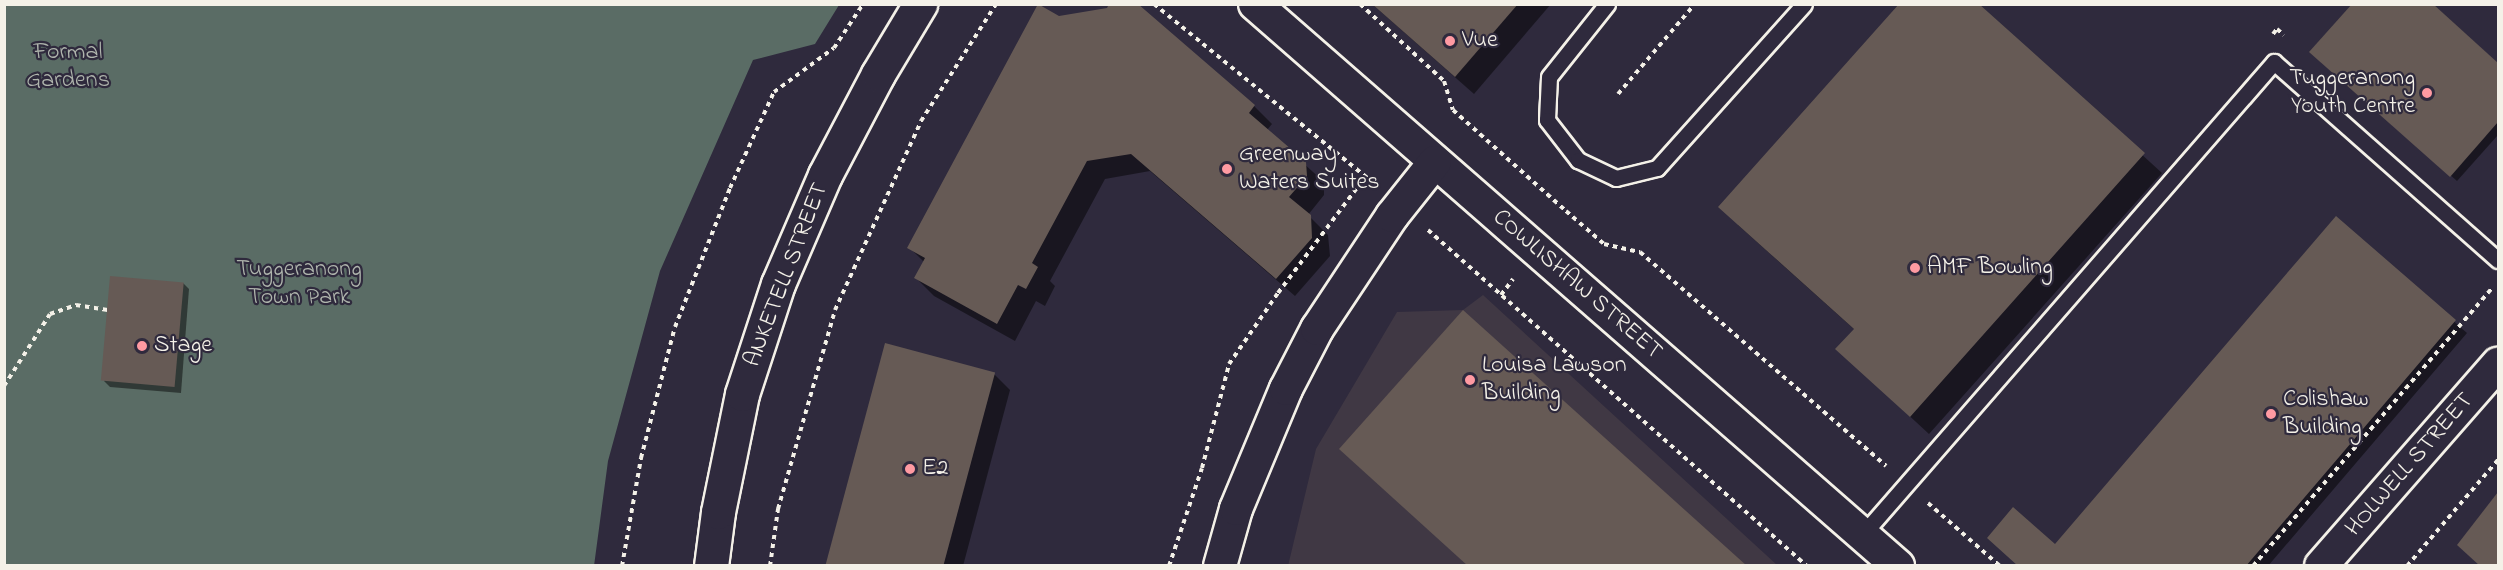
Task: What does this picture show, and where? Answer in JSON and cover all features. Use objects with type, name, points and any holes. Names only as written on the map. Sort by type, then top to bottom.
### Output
[{"type":"street","name":"ANKETELL STREET","points":[[711,566],[742,394],[778,284],[825,175],[878,74],[920,4]]},
{"type":"street","name":"COWLISHAW STREET","points":[[1255,4],[1898,566]]},
{"type":"street","points":[[1220,566],[1236,509],[1286,388],[1317,329],[1400,206],[1435,162]]},
{"type":"street","name":"HOLWELL STREET","points":[[2321,566],[2499,364]]},
{"type":"lane","points":[[1607,4],[1550,77],[1547,120],[1578,160],[1616,178],[1657,168],[1804,4]]},
{"type":"lane","points":[[1863,534],[2274,62],[2499,260]]},
{"type":"path","points":[[621,566],[641,458],[675,327],[730,188],[774,92],[834,48],[863,4]]},
{"type":"path","points":[[770,566],[777,509],[835,310],[921,121],[996,4]]},
{"type":"path","points":[[1154,4],[1366,176],[1807,566]]},
{"type":"path","points":[[1360,4],[1444,81],[1453,110],[1581,224],[1604,244],[1640,252],[2000,566]]},
{"type":"path","points":[[1618,94],[1695,4]]},
{"type":"path","points":[[1169,566],[1202,468],[1230,364],[1278,293],[1366,176]]},
{"type":"path","points":[[2253,566],[2499,281]]},
{"type":"path","points":[[4,386],[50,314],[76,304],[108,310]]},
{"type":"path","points":[[2407,566],[2499,459]]},
{"type":"shaded area","name":"Louisa Lawson Building","points":[[1483,295],[1777,565],[1288,566],[1316,449],[1397,312],[1463,310]]},
{"type":"green space","name":"Tuggeranong Town Park","points":[[4,5],[839,5],[815,44],[753,60],[660,271],[608,461],[594,566],[5,565]]},
{"type":"building","name":"Greenway Waters Suites","points":[[1038,4],[1059,16],[1107,8],[1109,4],[1138,4],[1255,105],[1249,113],[1306,162],[1307,176],[1289,197],[1311,215],[1312,238],[1276,279],[1131,154],[1087,161],[1032,263],[1038,267],[1026,289],[1018,285],[997,324],[914,278],[925,258],[907,248]]},
{"type":"building","name":"Vue","points":[[1372,4],[1518,4],[1455,77]]},
{"type":"building","name":"AMF Bowling","points":[[1899,4],[1979,4],[2145,153],[1910,417],[1835,349],[1854,329],[1718,207]]},
{"type":"building","name":"Tuggeranong Youth Centre","points":[[2352,4],[2433,4],[2498,63],[2498,122],[2450,177],[2309,52]]},
{"type":"building","name":"Colishaw Building","points":[[2336,216],[2456,320],[2246,566],[2018,566],[1987,538],[2013,507],[2055,544]]},
{"type":"building","name":"Stage","points":[[110,276],[184,282],[175,387],[101,381]]},
{"type":"building","name":"Louisa Lawson Building","points":[[1463,310],[1747,566],[1468,566],[1339,449]]},
{"type":"building","name":"E2","points":[[885,343],[995,373],[943,566],[825,566]]},
{"type":"building","points":[[2498,492],[2498,566],[2480,566],[2457,545]]},
{"type":"place","name":"Vue","points":[[1450,41]]},
{"type":"place","name":"Tuggeranong Youth Centre","points":[[2427,93]]},
{"type":"place","name":"Greenway Waters Suites","points":[[1227,169]]},
{"type":"place","name":"AMF Bowling","points":[[1915,268]]},
{"type":"place","name":"Stage","points":[[142,346]]},
{"type":"place","name":"Louisa Lawson Building","points":[[1470,380]]},
{"type":"place","name":"Colishaw Building","points":[[2271,414]]},
{"type":"place","name":"E2","points":[[910,469]]},
{"type":"park label","name":"Formal Gardens","points":[[68,67]]}]
